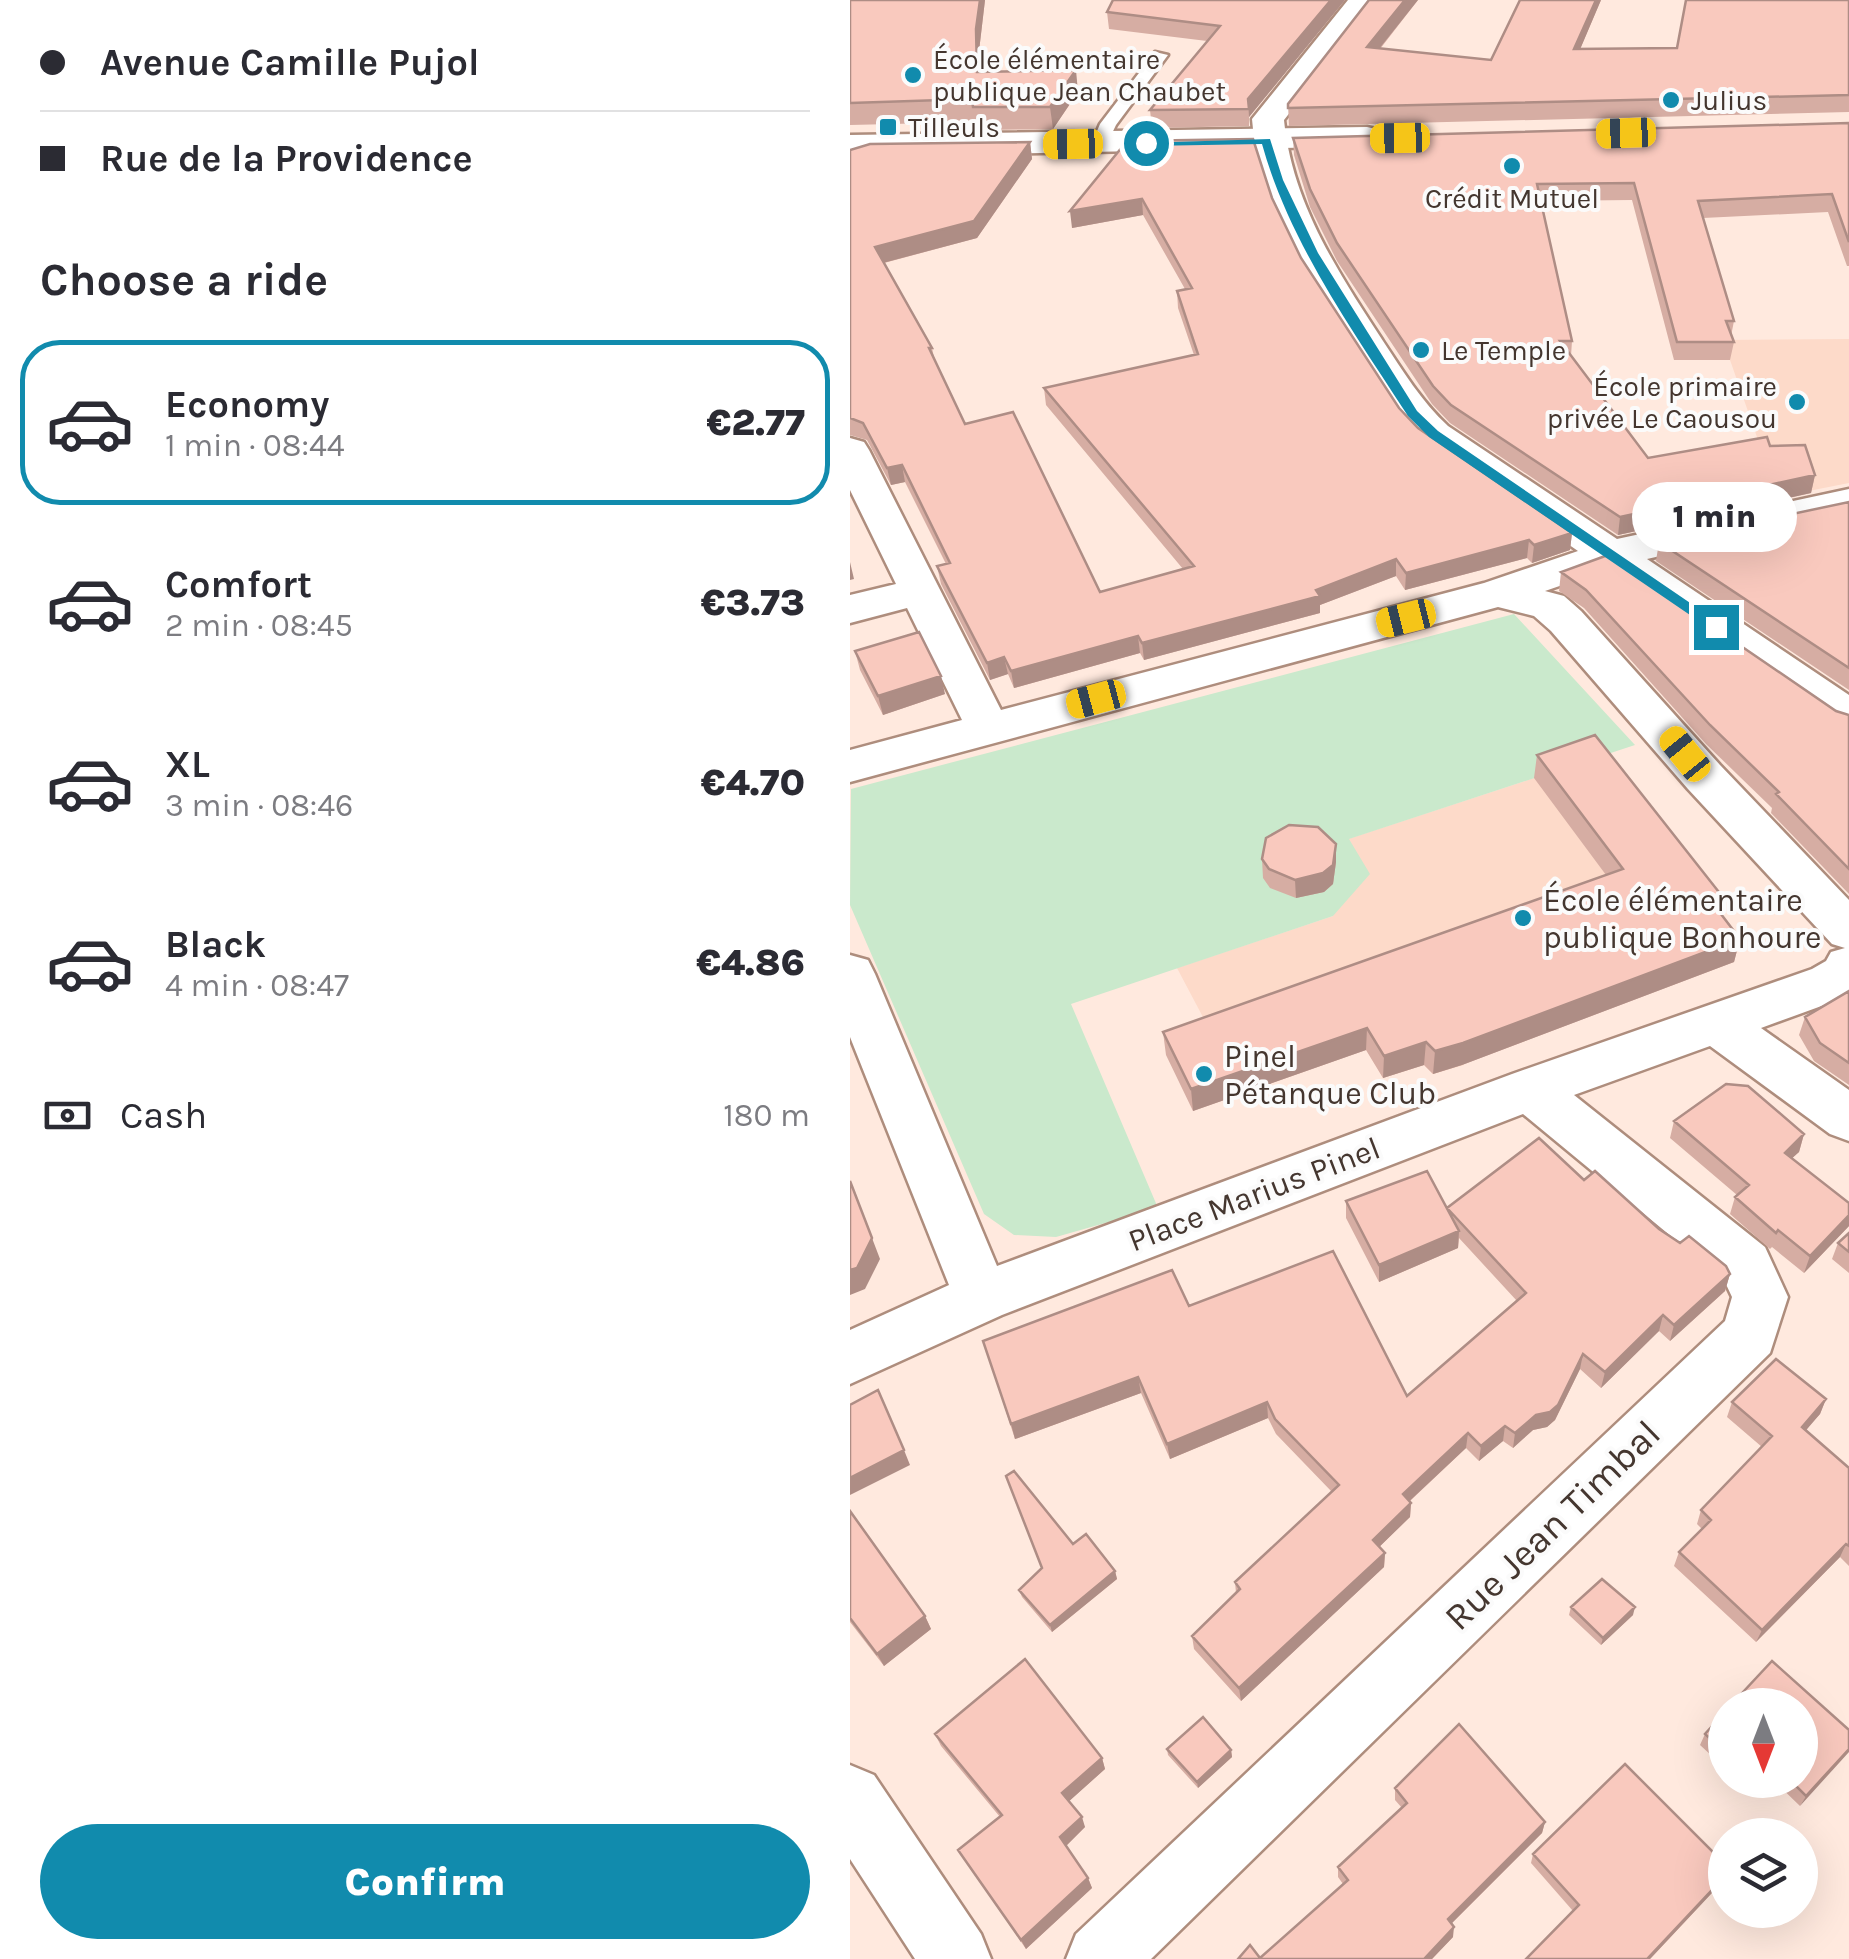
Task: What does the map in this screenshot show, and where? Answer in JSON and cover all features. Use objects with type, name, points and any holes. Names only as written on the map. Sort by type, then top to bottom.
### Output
[{"type":"main road","points":[[850,146],[1403,138]]},
{"type":"street","points":[[1363,0],[1268,120],[1267,141],[1278,180],[1312,253],[1412,413],[1434,434],[1849,716]]},
{"type":"street","points":[[850,450],[988,728]]},
{"type":"street","points":[[850,766],[1498,593],[1611,554],[1849,501]]},
{"type":"street","points":[[850,609],[922,591]]},
{"type":"street","points":[[1498,593],[1549,606],[1566,620],[1704,777],[1849,930]]},
{"type":"street","name":"Place Marius Pinel","points":[[850,1358],[982,1296],[1530,1090],[1830,984],[1844,975],[1849,966]]},
{"type":"street","points":[[850,974],[982,1296]]},
{"type":"street","points":[[1719,1025],[1849,1119]]},
{"type":"street","name":"Rue Jean Timbal","points":[[1101,1959],[1750,1335],[1760,1298],[1745,1264],[1530,1090]]},
{"type":"street","points":[[850,1799],[956,1959]]},
{"type":"lane","points":[[1100,144],[1108,124],[1160,55]]},
{"type":"shaded area","name":"École primaire privée Le Caousou","points":[[1849,339],[1849,483],[1778,497],[1723,340]]},
{"type":"shaded area","name":"École élémentaire publique Bonhoure","points":[[1592,759],[1717,919],[1439,1024],[1464,1065],[1433,1074],[1424,1065],[1383,1078],[1334,995],[1214,1038],[1177,968],[1333,916],[1348,839]]},
{"type":"green space","points":[[1514,614],[1635,745],[1349,839],[1370,874],[1333,916],[1071,1004],[1158,1208],[1056,1237],[1014,1235],[984,1214],[850,905],[851,789]]},
{"type":"building","name":"École élémentaire publique Jean Chaubet","points":[[850,0],[980,0],[977,72],[1076,70],[1050,107],[973,107],[972,99],[850,103]]},
{"type":"building","points":[[1113,0],[1331,0],[1248,99],[1249,109],[1150,110],[1220,26],[1107,12]]},
{"type":"building","points":[[1369,0],[1405,0],[1367,47],[1491,60],[1520,0],[1596,0],[1574,49],[1677,48],[1686,0],[1849,0],[1849,95],[1288,108]]},
{"type":"building","points":[[1849,123],[1849,242],[1832,194],[1698,201],[1734,321],[1726,321],[1734,342],[1677,342],[1634,183],[1537,184],[1572,341],[1560,341],[1648,458],[1767,437],[1770,446],[1805,445],[1815,475],[1620,517],[1451,405],[1433,386],[1337,243],[1310,189],[1293,138]]},
{"type":"building","points":[[1253,139],[1272,198],[1301,258],[1399,408],[1418,428],[1572,533],[1534,545],[1529,540],[1406,573],[1396,559],[1316,590],[1320,596],[1142,643],[1138,636],[1011,671],[1004,657],[987,663],[937,566],[950,563],[902,465],[887,468],[863,423],[850,418],[850,150],[870,144],[1030,142],[974,221],[875,247],[932,348],[965,424],[1013,412],[1100,592],[1194,566],[1044,388],[1198,354],[1177,291],[1192,288],[1142,199],[1070,211],[1127,141]]},
{"type":"building","points":[[1849,502],[1849,668],[1659,542]]},
{"type":"building","points":[[1608,555],[1836,711],[1849,715],[1849,869],[1586,590],[1561,572]]},
{"type":"building","points":[[919,632],[941,676],[878,696],[855,651]]},
{"type":"building","points":[[1595,735],[1722,896],[1711,901],[1740,939],[1435,1051],[1426,1042],[1384,1056],[1367,1028],[1191,1089],[1163,1032],[1623,869],[1537,755]]},
{"type":"building","points":[[1289,825],[1318,827],[1336,844],[1333,865],[1323,873],[1295,880],[1269,869],[1262,859],[1266,838]]},
{"type":"building","points":[[1849,991],[1849,1063],[1820,1043],[1805,1017]]},
{"type":"building","points":[[1726,1084],[1748,1086],[1804,1134],[1785,1153],[1849,1203],[1849,1215],[1810,1256],[1735,1197],[1749,1185],[1674,1121]]},
{"type":"building","points":[[1539,1138],[1584,1180],[1595,1171],[1659,1229],[1680,1243],[1689,1236],[1726,1266],[1730,1274],[1674,1325],[1663,1315],[1605,1372],[1583,1354],[1558,1405],[1550,1412],[1536,1415],[1515,1433],[1505,1426],[1481,1446],[1468,1433],[1403,1494],[1411,1503],[1373,1540],[1385,1553],[1239,1688],[1192,1636],[1240,1589],[1235,1582],[1339,1485],[1275,1419],[1267,1402],[1167,1444],[1138,1377],[1011,1424],[983,1341],[1172,1270],[1189,1306],[1333,1251],[1407,1396],[1526,1293],[1447,1208]]},
{"type":"building","points":[[1427,1171],[1459,1231],[1379,1265],[1346,1201]]},
{"type":"building","points":[[850,1181],[872,1238],[857,1268],[850,1270]]},
{"type":"building","points":[[1849,1233],[1849,1252],[1838,1243]]},
{"type":"building","points":[[1776,1359],[1826,1399],[1802,1427],[1849,1468],[1849,1546],[1846,1544],[1762,1630],[1679,1552],[1711,1520],[1701,1510],[1772,1436],[1732,1402]]},
{"type":"building","points":[[878,1390],[904,1450],[850,1478],[850,1405]]},
{"type":"building","points":[[1014,1471],[1073,1544],[1086,1534],[1115,1571],[1050,1625],[1019,1590],[1042,1568],[1006,1476]]},
{"type":"building","points":[[850,1511],[925,1616],[877,1654],[850,1618]]},
{"type":"building","points":[[1602,1579],[1635,1607],[1603,1638],[1571,1607]]},
{"type":"building","points":[[1025,1659],[1102,1758],[1062,1793],[1082,1817],[1060,1837],[1088,1878],[1021,1940],[958,1850],[1002,1815],[935,1734]]},
{"type":"building","points":[[1772,1661],[1802,1688],[1747,1688]]},
{"type":"building","points":[[1818,1702],[1849,1730],[1849,1749],[1818,1783]]},
{"type":"building","points":[[1203,1717],[1231,1750],[1197,1782],[1167,1749]]},
{"type":"building","points":[[1459,1724],[1545,1822],[1448,1919],[1454,1927],[1424,1959],[1238,1959],[1250,1945],[1260,1958],[1348,1880],[1338,1867],[1407,1803],[1395,1788]]},
{"type":"building","points":[[1625,1764],[1708,1847],[1708,1894],[1647,1959],[1526,1959],[1579,1905],[1533,1854]]},
{"type":"place","name":"École élémentaire publique Jean Chaubet","points":[[913,75]]},
{"type":"place","name":"Julius","points":[[1671,100]]},
{"type":"place","name":"Tilleuls","points":[[888,127]]},
{"type":"place","name":"Crédit Mutuel","points":[[1512,166]]},
{"type":"place","name":"Le Temple","points":[[1421,350]]},
{"type":"place","name":"École primaire privée Le Caousou","points":[[1797,402]]},
{"type":"place","name":"École élémentaire publique Bonhoure","points":[[1523,918]]},
{"type":"place","name":"Pinel Pétanque Club","points":[[1204,1074]]},
{"type":"route","points":[[1146,143],[1267,141],[1278,180],[1312,253],[1412,413],[1434,434],[1716,627]]}]
